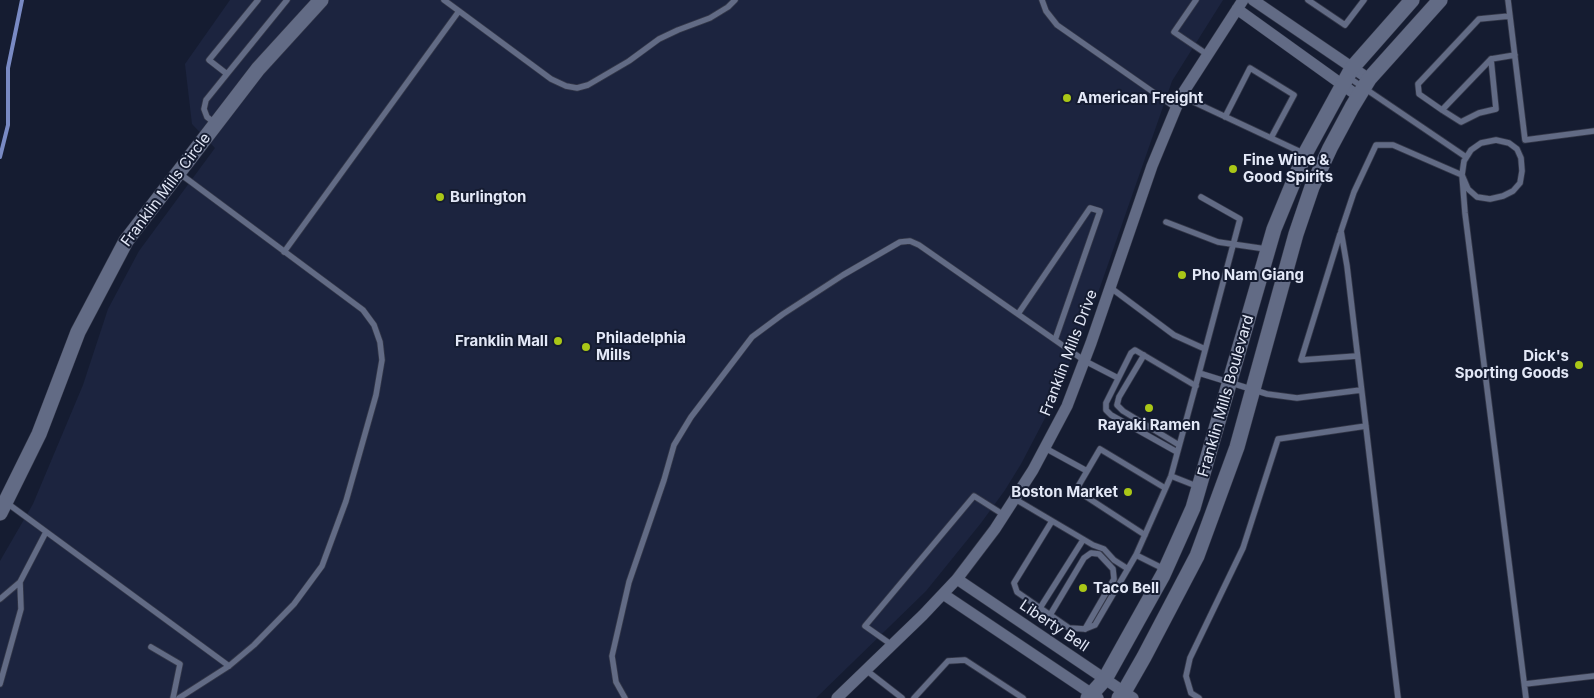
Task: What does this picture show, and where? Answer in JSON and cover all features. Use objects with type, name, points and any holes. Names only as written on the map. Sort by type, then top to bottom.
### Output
[{"type":"street","name":"Franklin Mills Circle","points":[[3,507],[39,434],[78,332],[126,241],[177,172],[258,69],[321,0]]},
{"type":"street","points":[[1253,0],[1364,88]]},
{"type":"street","name":"Franklin Mills Boulevard","points":[[1092,697],[1105,679],[1166,569],[1193,508],[1274,229],[1305,154],[1348,76],[1412,0]]},
{"type":"street","name":"Franklin Mills Boulevard","points":[[1126,696],[1197,556],[1237,447],[1296,234],[1312,187],[1330,148],[1364,88],[1440,0]]},
{"type":"street","name":"Franklin Mills Drive","points":[[837,698],[957,579],[1004,515],[1033,470],[1067,406],[1085,360],[1152,166],[1176,108],[1240,4]]},
{"type":"street","points":[[1240,4],[1364,88]]},
{"type":"street","name":"Liberty Bell","points":[[957,579],[1105,679],[1126,696]]},
{"type":"street","points":[[943,594],[1092,697]]},
{"type":"lane","points":[[227,74],[209,60],[258,0]]},
{"type":"lane","points":[[216,124],[207,117],[204,109],[206,100],[287,0]]},
{"type":"lane","points":[[444,0],[551,79],[566,86],[577,88],[588,85],[615,70],[659,39],[710,18],[728,7],[735,0]]},
{"type":"lane","points":[[1042,0],[1046,11],[1056,25],[1176,108]]},
{"type":"lane","points":[[1196,0],[1174,32],[1208,55]]},
{"type":"lane","points":[[1308,0],[1344,25],[1364,0]]},
{"type":"lane","points":[[1508,0],[1524,140],[1517,150]]},
{"type":"lane","points":[[284,252],[459,11]]},
{"type":"lane","points":[[1491,59],[1496,108],[1479,113],[1461,122],[1419,94],[1418,84],[1479,19],[1510,16]]},
{"type":"lane","points":[[1442,110],[1491,59],[1514,55]]},
{"type":"lane","points":[[1225,117],[1250,68],[1294,95],[1272,138]]},
{"type":"lane","points":[[1364,88],[1466,157]]},
{"type":"lane","points":[[1182,96],[1305,154]]},
{"type":"lane","points":[[1524,140],[1594,131]]},
{"type":"lane","points":[[1357,356],[1301,360],[1354,192],[1376,145],[1393,145],[1462,175],[1468,189],[1477,197],[1490,198],[1503,196],[1513,191],[1520,183],[1522,171],[1521,158],[1517,150],[1509,143],[1496,140],[1482,143],[1471,150],[1464,161],[1462,175],[1465,213],[1526,698]]},
{"type":"lane","points":[[177,172],[363,310],[374,325],[380,342],[382,360],[376,395],[346,501],[322,566],[294,604],[254,645],[229,666],[179,698]]},
{"type":"lane","points":[[1052,521],[1014,582],[1016,592],[1069,628],[1085,629],[1095,625],[1136,555],[1171,476],[1196,386],[1240,219],[1201,197]]},
{"type":"lane","points":[[1018,314],[1090,208],[1100,210],[1055,340]]},
{"type":"lane","points":[[1166,222],[1218,242],[1268,249]]},
{"type":"lane","points":[[1341,232],[1347,266],[1398,698]]},
{"type":"lane","points":[[624,698],[616,682],[612,656],[629,582],[664,480],[674,444],[691,417],[752,337],[783,314],[843,275],[900,242],[910,241],[919,245],[1085,360],[1118,378]]},
{"type":"lane","points":[[1110,288],[1174,335],[1205,349]]},
{"type":"lane","points":[[1177,452],[1111,415],[1106,410],[1106,404],[1130,353],[1135,350],[1196,386]]},
{"type":"lane","points":[[1144,356],[1118,397],[1117,405],[1179,444]]},
{"type":"lane","points":[[1199,373],[1268,394],[1297,398],[1361,390]]},
{"type":"lane","points":[[1199,698],[1191,693],[1186,676],[1190,658],[1243,548],[1278,439],[1366,426]]},
{"type":"lane","points":[[1045,448],[1087,471]]},
{"type":"lane","points":[[1145,535],[1076,490],[1100,449],[1165,488]]},
{"type":"lane","points":[[1171,476],[1199,487]]},
{"type":"lane","points":[[892,645],[865,626],[974,496],[1004,515]]},
{"type":"lane","points":[[1014,499],[1083,540],[1104,549],[1114,560],[1128,569]]},
{"type":"lane","points":[[3,507],[46,532],[229,666]]},
{"type":"lane","points":[[0,599],[20,582],[46,532]]},
{"type":"lane","points":[[1040,608],[1083,540]]},
{"type":"lane","points":[[1050,615],[1084,558],[1091,554],[1099,554],[1113,569],[1114,579],[1085,629]]},
{"type":"lane","points":[[1136,555],[1166,569]]},
{"type":"lane","points":[[0,684],[20,609],[20,582]]},
{"type":"lane","points":[[151,647],[180,664],[173,698]]},
{"type":"lane","points":[[914,698],[948,661],[965,660],[1023,698]]},
{"type":"lane","points":[[866,670],[902,698]]},
{"type":"lane","points":[[1525,684],[1594,676]]},
{"type":"shaded area","name":"Philadelphia Mills","points":[[230,0],[1223,0],[1172,81],[1099,290],[1055,399],[1021,464],[981,523],[926,591],[816,698],[0,698],[0,561],[33,504],[83,385],[108,309],[139,251],[215,148],[192,124],[185,64]]},
{"type":"waterway","points":[[0,157],[8,125],[8,68],[22,0]]},
{"type":"place","name":"American Freight","points":[[1067,98]]},
{"type":"place","name":"Fine Wine & Good Spirits","points":[[1233,169]]},
{"type":"place","name":"Burlington","points":[[440,197]]},
{"type":"place","name":"Pho Nam Giang","points":[[1182,275]]},
{"type":"place","name":"Franklin Mall","points":[[558,341]]},
{"type":"place","name":"Philadelphia Mills","points":[[586,347]]},
{"type":"place","name":"Dick's Sporting Goods","points":[[1579,365]]},
{"type":"place","name":"Rayaki Ramen","points":[[1149,408]]},
{"type":"place","name":"Boston Market","points":[[1128,492]]},
{"type":"place","name":"Taco Bell","points":[[1083,588]]}]
